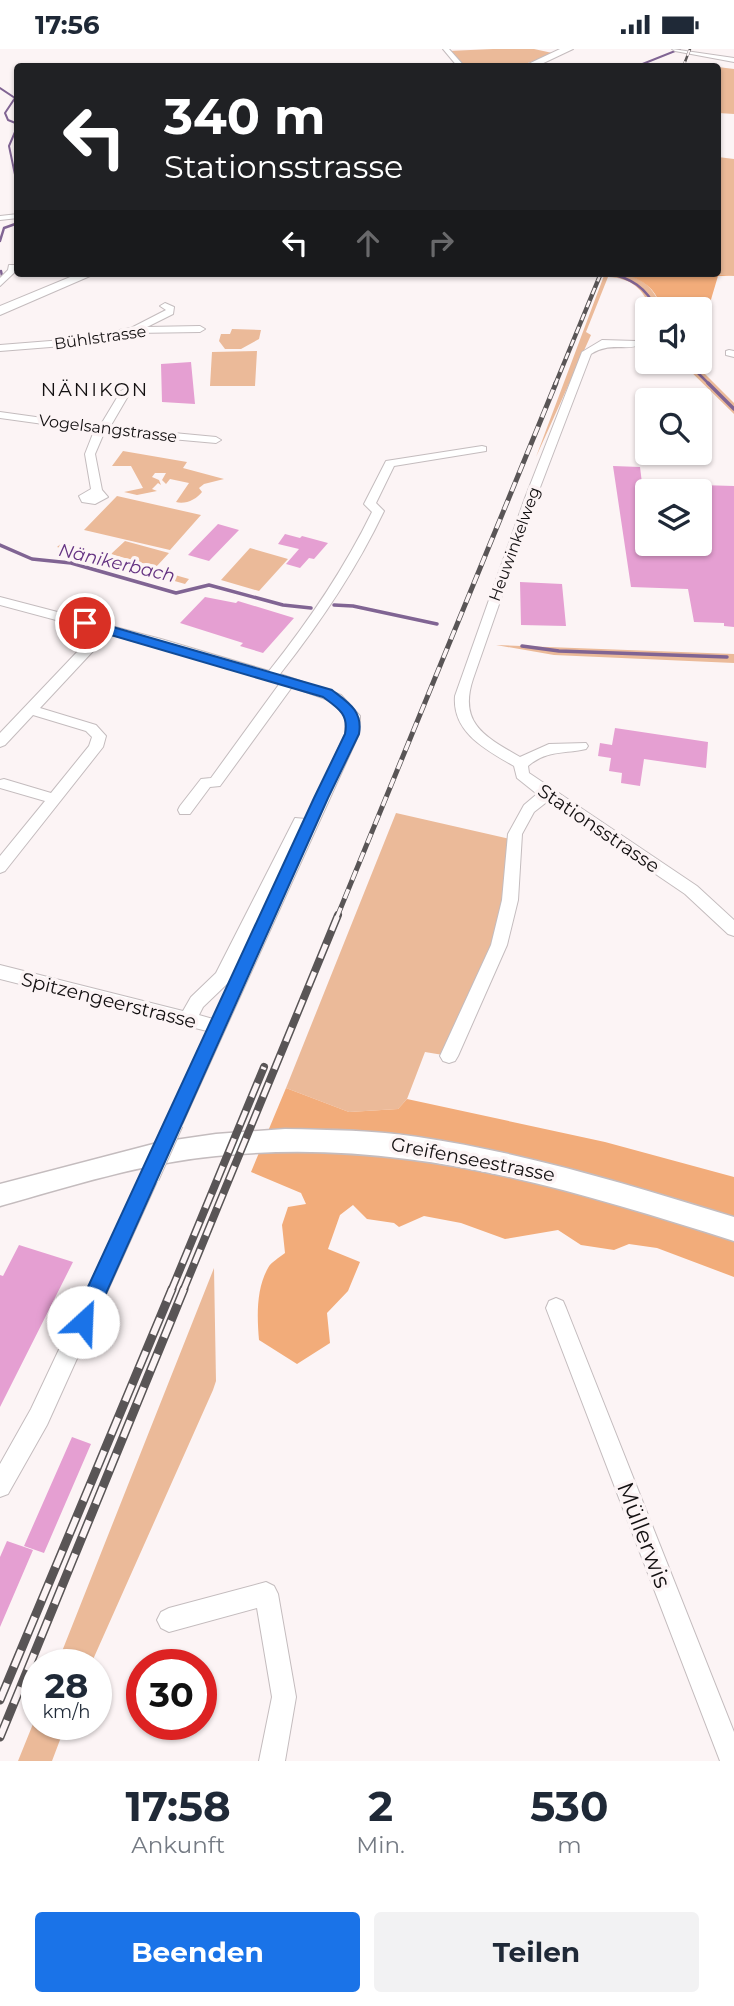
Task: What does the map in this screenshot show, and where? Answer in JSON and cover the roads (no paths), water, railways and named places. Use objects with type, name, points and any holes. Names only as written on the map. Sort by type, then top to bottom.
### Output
[{"type":"main road","points":[[534,63],[568,49]]},
{"type":"main road","points":[[531,63],[538,61]]},
{"type":"main road","points":[[0,311],[82,277]]},
{"type":"street","points":[[446,49],[459,63]]},
{"type":"street","points":[[677,49],[734,60]]},
{"type":"street","points":[[0,283],[6,280],[14,268]]},
{"type":"street","points":[[134,330],[172,309],[165,306]]},
{"type":"street","name":"Bühlstrasse","points":[[0,348],[63,343],[134,330],[200,329]]},
{"type":"street","name":"Heuwinkelweg","points":[[521,764],[481,737],[467,724],[461,709],[462,693],[482,631],[587,352],[603,343],[635,344]]},
{"type":"street","points":[[96,492],[90,454],[101,430],[126,391]]},
{"type":"street","name":"Vogelsangstrasse","points":[[0,415],[101,430],[216,440]]},
{"type":"street","points":[[272,676],[317,617],[352,563],[378,510],[370,504],[390,463],[482,449]]},
{"type":"street","points":[[0,601],[328,694],[343,703],[354,724],[347,746],[39,1417],[0,1486]]},
{"type":"street","points":[[0,742],[106,629]]},
{"type":"street","points":[[186,810],[206,783],[215,782],[289,681]]},
{"type":"street","points":[[0,867],[96,747],[99,736],[91,728],[31,710]]},
{"type":"street","name":"Stationsstrasse","points":[[581,745],[547,748],[529,756],[521,764],[522,775],[691,890],[734,930]]},
{"type":"street","points":[[188,1019],[197,1002],[222,978],[330,759],[339,747],[347,746]]},
{"type":"street","points":[[4,784],[55,799]]},
{"type":"street","points":[[449,1056],[499,945],[510,900],[515,834],[529,809],[547,793]]},
{"type":"street","name":"Spitzengeerstrasse","points":[[0,972],[218,1027]]},
{"type":"street","name":"Greifenseestrasse","points":[[0,1195],[165,1152],[242,1143],[334,1139],[387,1142],[451,1151],[531,1167],[734,1229]]},
{"type":"street","name":"Müllerwis","points":[[556,1308],[733,1761]]},
{"type":"street","points":[[169,1620],[266,1594],[284,1697],[272,1761]]},
{"type":"waterway","points":[[645,63],[680,49]]},
{"type":"waterway","name":"Nänikerbach","points":[[0,88],[14,97]]},
{"type":"waterway","name":"Nänikerbach","points":[[14,100],[5,113],[8,120],[14,122]]},
{"type":"waterway","name":"Nänikerbach","points":[[14,134],[9,146],[14,170]]},
{"type":"waterway","name":"Nänikerbach","points":[[0,241],[4,228],[14,224]]},
{"type":"waterway","name":"Nänikerbach","points":[[1,271],[2,276]]},
{"type":"waterway","points":[[620,277],[637,285],[649,297]]},
{"type":"waterway","points":[[699,374],[734,409]]},
{"type":"waterway","name":"Nänikerbach","points":[[0,545],[32,559],[71,563],[176,593],[209,585],[283,605],[311,608]]},
{"type":"waterway","name":"Nänikerbach","points":[[334,605],[353,606],[437,624]]},
{"type":"waterway","name":"Nänikerbach","points":[[522,646],[559,651],[727,657]]},
{"type":"railway","points":[[685,63],[690,49]]},
{"type":"railway","points":[[555,385],[599,277]]},
{"type":"railway","points":[[337,917],[556,383]]},
{"type":"railway","points":[[183,1291],[338,915]]},
{"type":"railway","points":[[171,1291],[264,1067]]},
{"type":"railway","points":[[0,1700],[172,1289]]},
{"type":"railway","points":[[0,1737],[184,1289]]},
{"type":"district","name":"NÄNIKON","points":[[95,389]]}]
